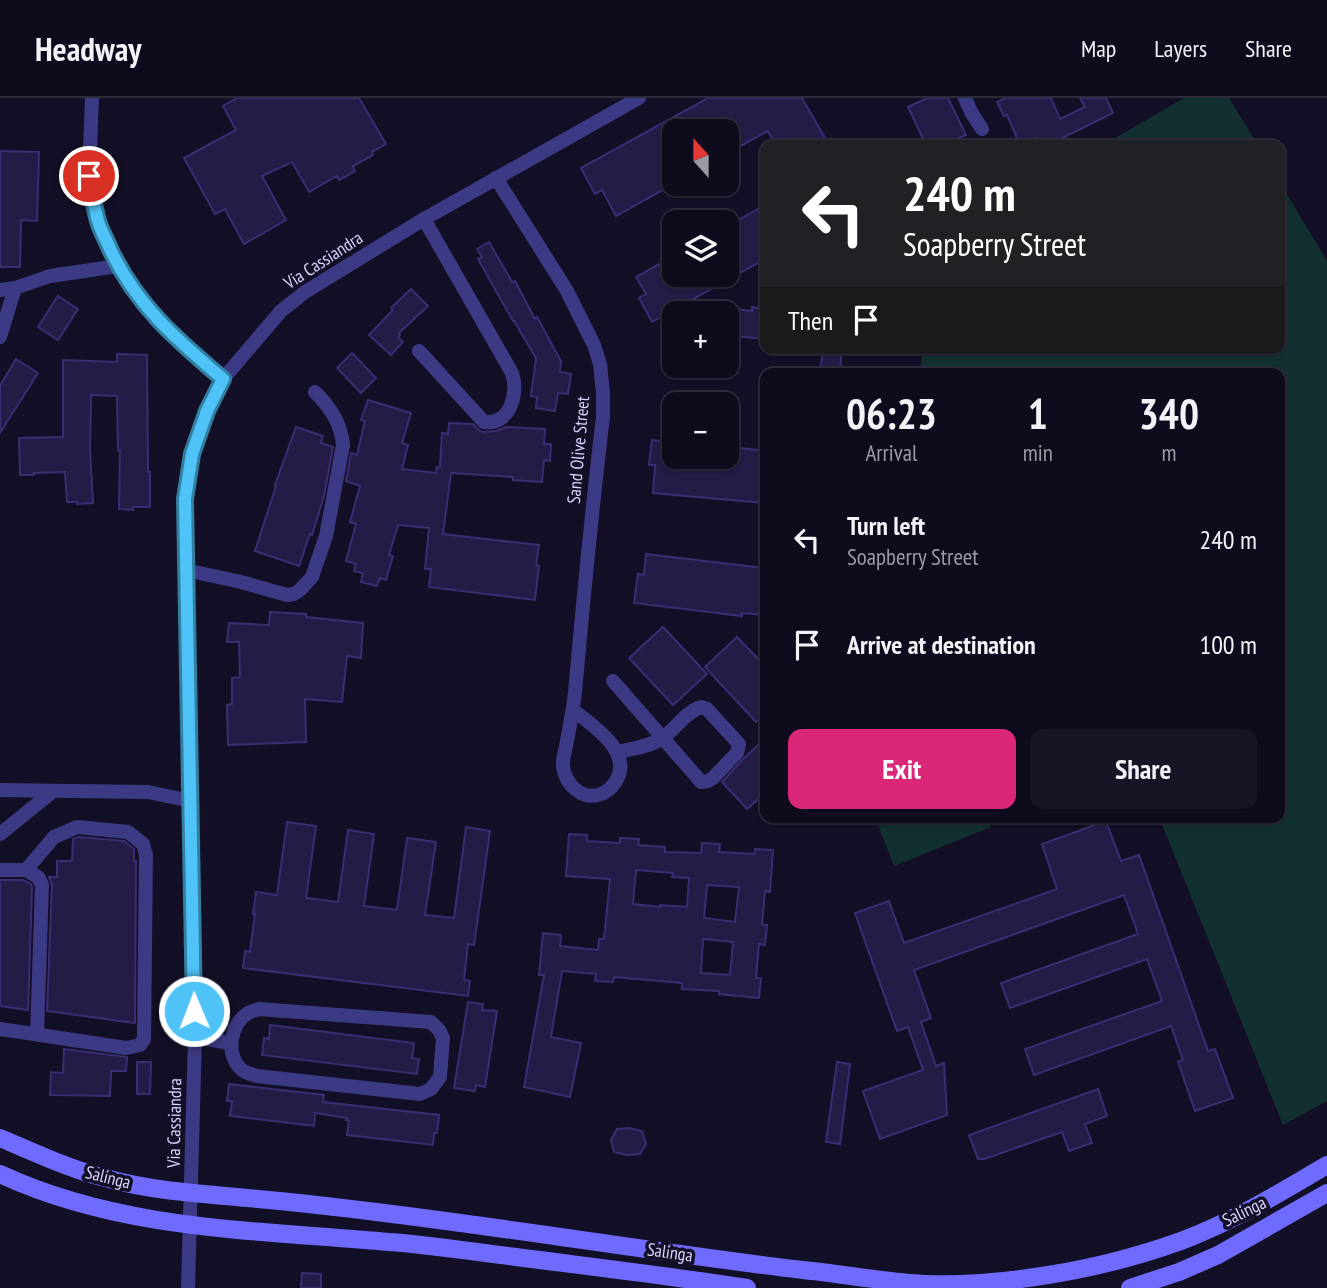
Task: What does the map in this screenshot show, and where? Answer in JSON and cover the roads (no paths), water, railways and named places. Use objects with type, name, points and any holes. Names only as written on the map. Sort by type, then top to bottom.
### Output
[{"type":"street","points":[[92,98],[89,176],[99,225],[118,266],[143,304],[180,342],[223,379]]},
{"type":"street","name":"Via Cassiandra","points":[[188,1288],[195,1037],[185,499],[192,454],[207,411],[223,379],[281,311],[304,292],[424,219],[639,98]]},
{"type":"street","points":[[965,98],[982,129]]},
{"type":"street","name":"Sand Olive Street","points":[[496,178],[567,291],[600,365],[603,417],[573,710],[563,764],[566,780],[586,796],[598,796],[607,792],[619,775],[617,752]]},
{"type":"street","points":[[419,351],[484,422],[497,420],[508,411],[515,387],[512,373],[424,219]]},
{"type":"street","points":[[0,337],[7,289],[50,276],[118,266]]},
{"type":"street","points":[[186,570],[288,595],[300,590],[312,577],[326,536],[343,445],[342,434],[329,406],[315,392]]},
{"type":"street","points":[[573,710],[597,728],[617,752],[663,738],[691,712],[701,707],[707,709],[737,740],[737,753],[713,778],[704,782],[696,776],[663,738],[613,681]]},
{"type":"street","points":[[0,790],[148,792],[191,801]]},
{"type":"street","points":[[0,834],[52,792]]},
{"type":"street","points":[[0,1029],[125,1048],[139,1045],[144,1039],[146,855],[143,844],[128,832],[77,827],[54,837],[26,870]]},
{"type":"street","points":[[0,870],[26,870],[38,877],[42,885],[37,1034]]},
{"type":"street","points":[[259,1009],[431,1022],[443,1038],[440,1077],[431,1089],[420,1094],[257,1076],[243,1071],[234,1061],[230,1043],[238,1023],[248,1013],[259,1009]]},
{"type":"street","points":[[195,1037],[230,1043]]},
{"type":"street","name":"Salinga","points":[[0,1138],[72,1168],[110,1180],[191,1193],[456,1222],[924,1286],[1026,1278],[1086,1269],[1138,1255],[1184,1240],[1277,1195],[1327,1166]]},
{"type":"street","name":"Salinga","points":[[0,1174],[58,1197],[190,1226],[392,1242],[747,1288]]},
{"type":"street","name":"Salinga","points":[[1130,1288],[1179,1272],[1218,1255],[1327,1193]]}]
